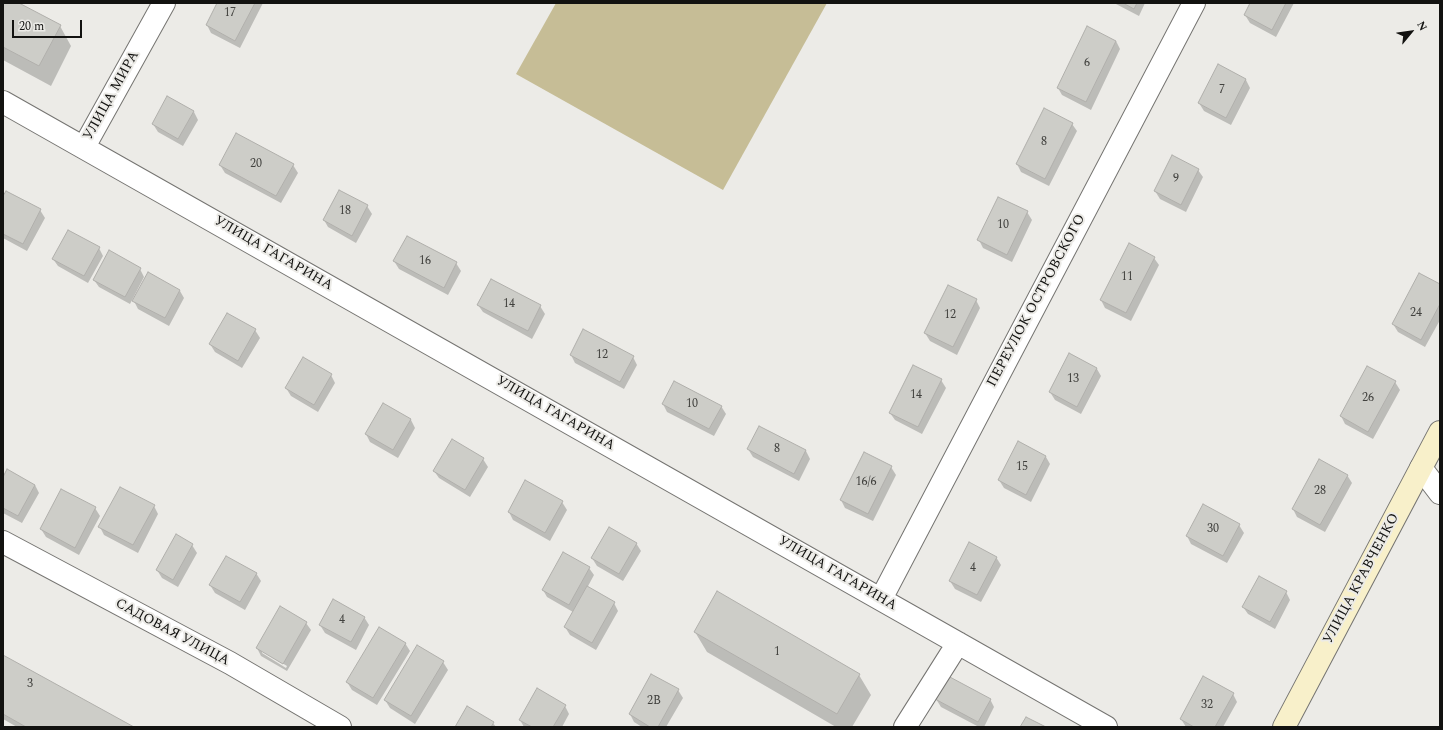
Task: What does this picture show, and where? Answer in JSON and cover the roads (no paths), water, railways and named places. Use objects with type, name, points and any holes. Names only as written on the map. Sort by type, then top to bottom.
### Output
[{"type":"street","name":"УЛИЦА МИРА","points":[[84,147],[164,3]]},
{"type":"street","name":"ПЕРЕУЛОК ОСТРОВСКОГО","points":[[881,599],[1194,3]]},
{"type":"street","name":"УЛИЦА ГАГАРИНА","points":[[3,102],[1106,727]]},
{"type":"street","name":"УЛИЦА КРАВЧЕНКО","points":[[1284,727],[1440,432]]},
{"type":"street","points":[[1421,468],[1440,493]]},
{"type":"street","name":"САДОВАЯ УЛИЦА","points":[[3,542],[230,663],[340,727]]},
{"type":"street","points":[[905,727],[958,643]]}]
